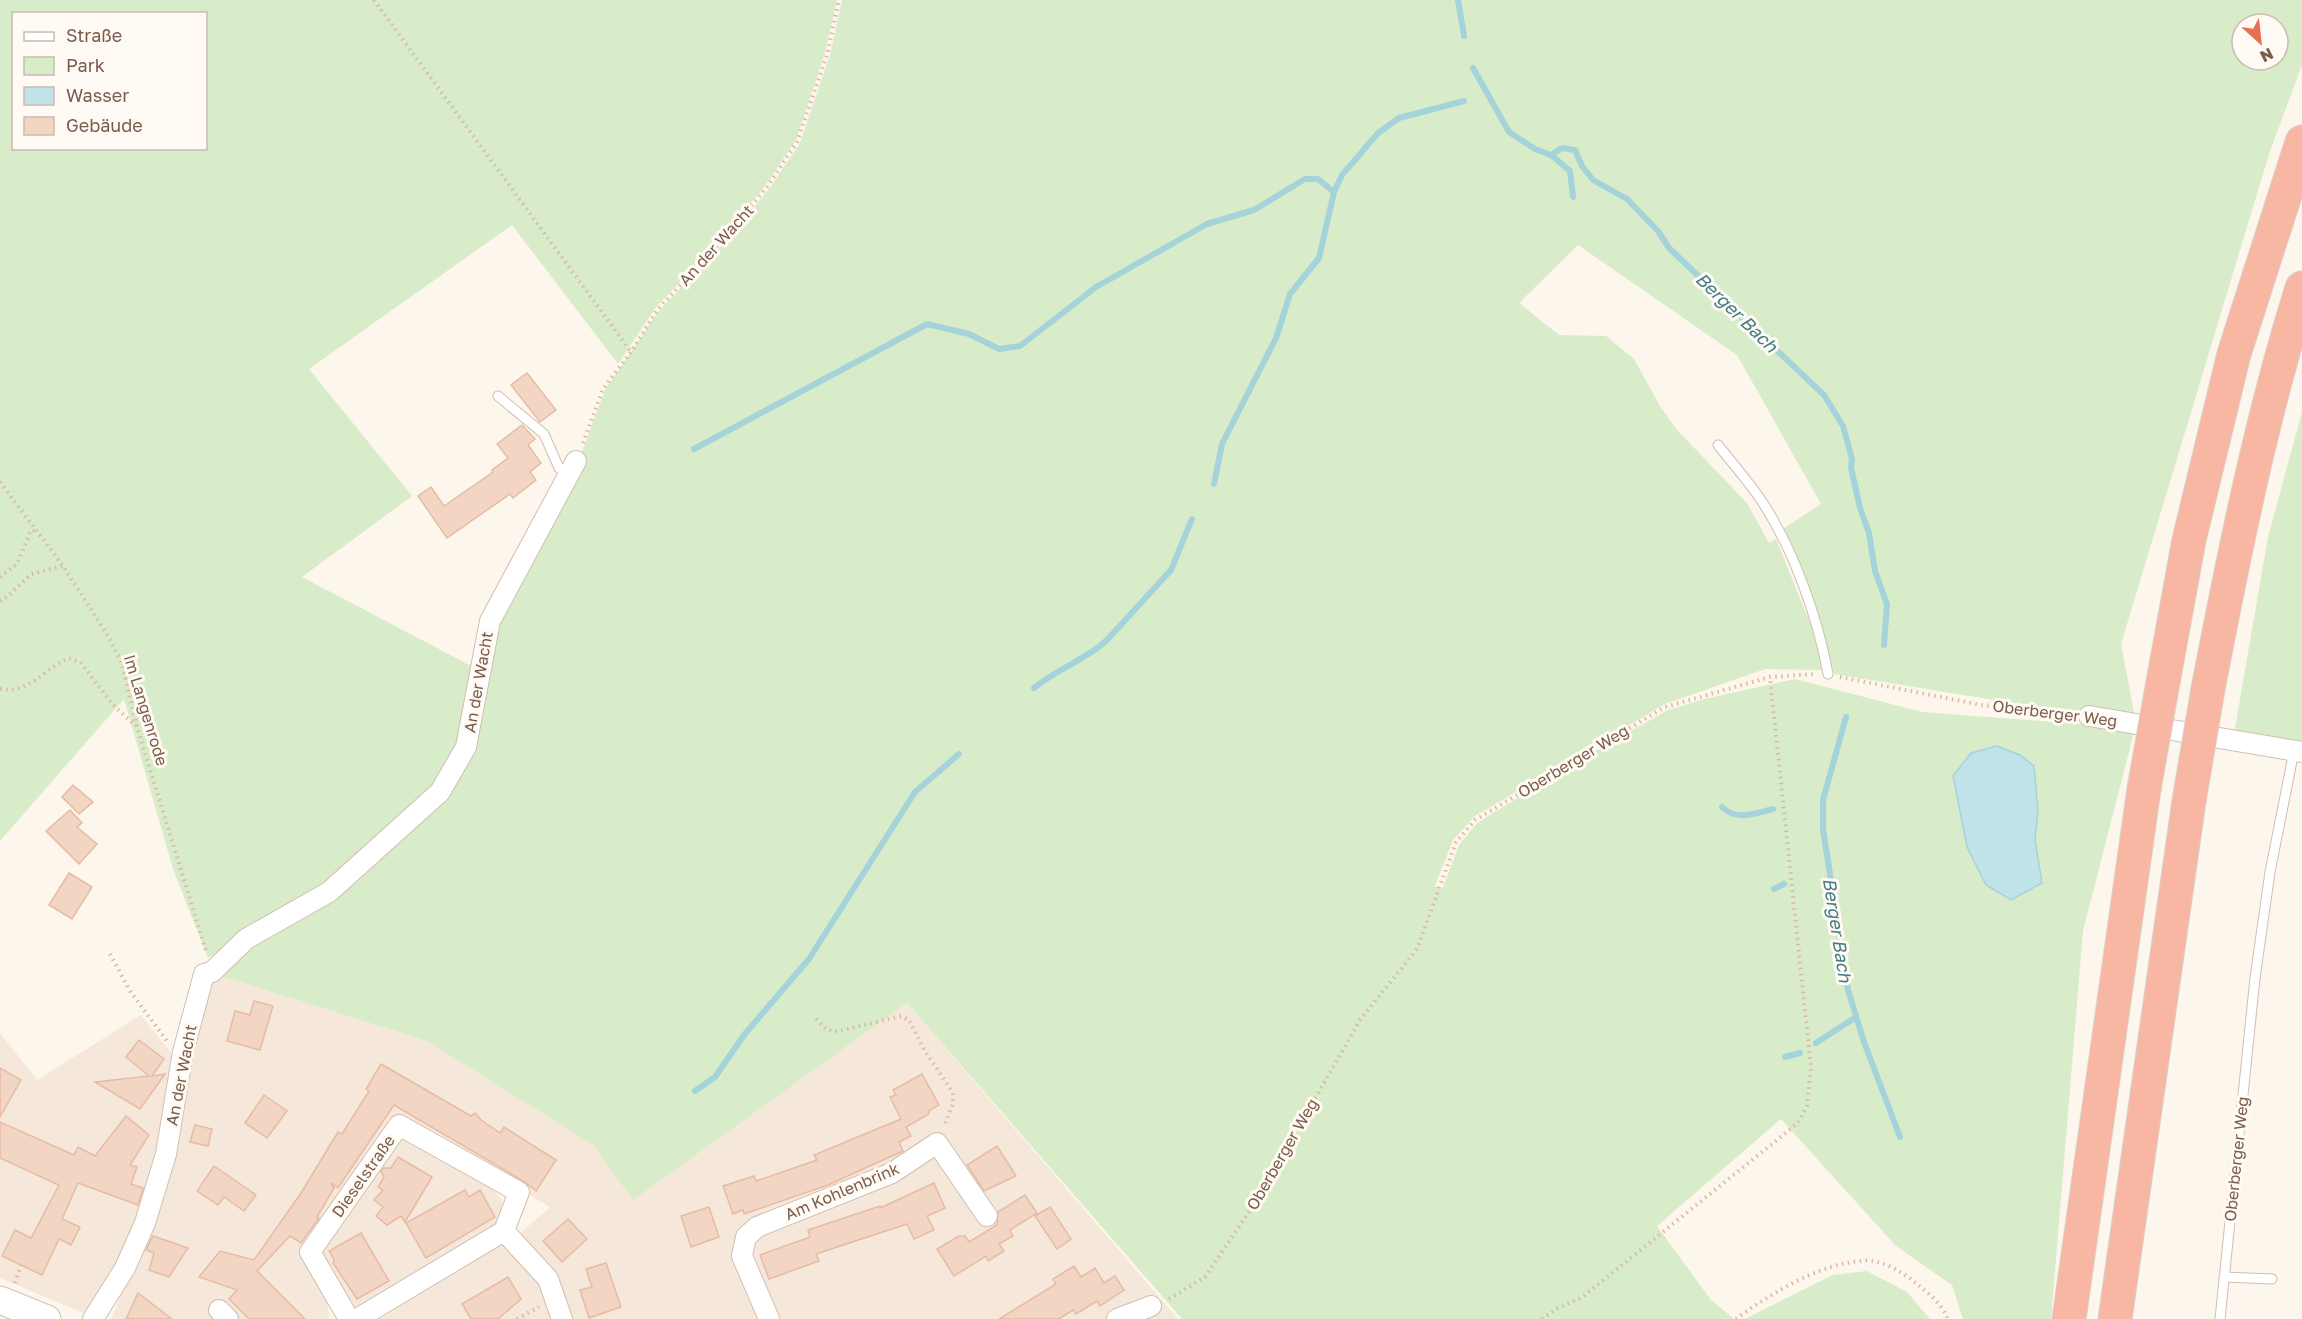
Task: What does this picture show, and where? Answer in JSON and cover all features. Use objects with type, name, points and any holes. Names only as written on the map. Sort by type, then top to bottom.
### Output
[{"type":"highway","points":[[2069,1319],[2144,789],[2189,540],[2234,354],[2302,142]]},
{"type":"highway","points":[[2115,1319],[2189,801],[2208,690],[2239,531],[2273,382],[2302,288]]},
{"type":"street","name":"An der Wacht","points":[[93,1319],[125,1268],[145,1222],[166,1154],[182,1062],[204,974],[212,972],[246,939],[329,892],[440,792],[466,747],[489,621],[573,469]]},
{"type":"street","name":"Oberberger Weg","points":[[2090,716],[2298,752]]},
{"type":"street","name":"Dieselstraße","points":[[349,1319],[310,1252],[399,1125],[519,1192],[504,1231]]},
{"type":"street","points":[[937,1143],[987,1216]]},
{"type":"street","name":"Am Kohlenbrink","points":[[769,1319],[742,1256],[746,1237],[757,1227],[892,1173],[937,1143]]},
{"type":"street","points":[[357,1319],[504,1231],[548,1279],[562,1319]]},
{"type":"street","points":[[0,1300],[47,1319]]},
{"type":"street","points":[[1117,1319],[1151,1306]]},
{"type":"lane","points":[[498,396],[544,434],[559,468],[573,469]]},
{"type":"lane","points":[[1718,445],[1763,502],[1780,536],[1822,641],[1828,674]]},
{"type":"lane","name":"Oberberger Weg","points":[[2220,1319],[2255,978],[2270,872],[2298,752]]},
{"type":"lane","points":[[2224,1277],[2272,1279]]},
{"type":"path","points":[[375,0],[631,352]]},
{"type":"path","name":"An der Wacht","points":[[573,469],[603,389],[631,352],[657,310],[719,244],[767,187],[797,142],[827,55],[839,0]]},
{"type":"path","name":"Im Langenrode","points":[[0,482],[63,566],[108,636],[122,664],[138,727],[212,972]]},
{"type":"path","points":[[0,577],[17,564],[31,530],[39,532]]},
{"type":"path","points":[[0,601],[31,574],[63,566]]},
{"type":"path","points":[[0,689],[13,691],[31,685],[56,663],[69,658],[81,663],[113,705],[138,727]]},
{"type":"path","name":"Oberberger Weg","points":[[1151,1306],[1167,1300],[1205,1277],[1244,1219],[1359,1020],[1416,949],[1456,842],[1475,820],[1665,707],[1770,677],[1828,674],[1981,705],[2090,716]]},
{"type":"path","points":[[1542,1319],[1558,1308],[1581,1298],[1610,1272],[1650,1244],[1798,1123],[1807,1106],[1811,1067],[1770,677]]},
{"type":"path","points":[[110,954],[130,992],[182,1062]]},
{"type":"path","points":[[816,1019],[826,1029],[835,1032],[901,1016],[909,1020],[953,1093],[953,1104],[937,1143]]},
{"type":"path","points":[[1736,1319],[1806,1278],[1829,1268],[1862,1260],[1887,1265],[1907,1276],[1928,1292],[1948,1319]]},
{"type":"shaded area","points":[[211,973],[427,1041],[593,1145],[633,1199],[907,1003],[1178,1319],[379,1319],[517,1236],[550,1207],[397,1117],[304,1250],[328,1302],[329,1319],[111,1319],[129,1275],[134,1276],[164,1194],[187,1071]]},
{"type":"shaded area","points":[[141,1015],[177,1060],[152,1184],[139,1225],[88,1315],[0,1278],[0,1033],[37,1080]]},
{"type":"shaded area","points":[[407,1139],[493,1189],[502,1200],[503,1212],[494,1225],[353,1308],[320,1262],[321,1249],[399,1141]]},
{"type":"green space","points":[[0,0],[837,0],[825,53],[796,140],[765,186],[717,244],[656,307],[618,364],[512,225],[309,369],[412,496],[302,577],[477,669],[462,744],[439,789],[328,888],[208,958],[173,869],[124,699],[0,841]]},
{"type":"green space","points":[[842,0],[2302,0],[2302,65],[2270,151],[2121,644],[2136,723],[1834,674],[1823,631],[1783,529],[1821,504],[1737,355],[1578,245],[1519,303],[1559,335],[1606,336],[1634,359],[1660,406],[1677,430],[1747,503],[1769,543],[1776,539],[1818,643],[1821,670],[1765,669],[1665,704],[1475,816],[1453,840],[1435,886],[1442,890],[1459,845],[1477,823],[1574,763],[1668,710],[1704,699],[1795,679],[1922,712],[2135,728],[2083,931],[2051,1319],[1963,1319],[1952,1285],[1896,1246],[1781,1119],[1657,1226],[1711,1300],[1734,1319],[1182,1319],[907,1003],[633,1200],[593,1145],[427,1041],[211,973],[442,795],[486,651],[579,460],[605,390],[658,312],[721,246],[769,189],[800,143],[830,55]]},
{"type":"green space","points":[[2302,412],[2302,745],[2234,734],[2268,537]]},
{"type":"green space","points":[[1867,1271],[1907,1292],[1930,1319],[1745,1319],[1833,1275]]},
{"type":"water","points":[[1997,746],[2020,755],[2034,766],[2038,811],[2035,840],[2042,883],[2011,900],[1986,885],[1967,847],[1953,776],[1971,753]]},
{"type":"building","points":[[527,373],[556,410],[540,422],[511,385]]},
{"type":"building","points":[[522,425],[535,439],[528,445],[541,463],[530,472],[536,480],[513,498],[510,494],[447,538],[418,496],[431,487],[444,506],[493,472],[492,470],[508,458],[497,444]]},
{"type":"building","points":[[73,785],[93,802],[79,814],[62,797]]},
{"type":"building","points":[[70,810],[82,823],[77,827],[97,844],[79,864],[46,831]]},
{"type":"building","points":[[69,873],[92,887],[72,919],[49,905]]},
{"type":"building","points":[[254,1001],[273,1006],[260,1050],[227,1041],[235,1011],[250,1015]]},
{"type":"building","points":[[139,1040],[164,1059],[152,1076],[165,1074],[140,1109],[95,1082],[149,1076],[126,1057]]},
{"type":"building","points":[[381,1064],[471,1116],[475,1113],[500,1133],[504,1127],[556,1160],[536,1191],[525,1182],[394,1105],[338,1188],[331,1183],[334,1188],[317,1217],[319,1218],[301,1243],[290,1236],[257,1271],[305,1319],[249,1319],[229,1299],[237,1290],[199,1277],[220,1251],[254,1260],[301,1193],[338,1132],[342,1134],[369,1091],[366,1089]]},
{"type":"building","points":[[0,1068],[21,1080],[0,1117]]},
{"type":"building","points":[[922,1074],[939,1105],[928,1111],[929,1114],[906,1127],[911,1136],[899,1142],[903,1151],[828,1185],[744,1214],[743,1210],[733,1214],[723,1186],[754,1176],[756,1181],[817,1160],[814,1155],[901,1119],[890,1097],[896,1095],[893,1090]]},
{"type":"building","points":[[264,1095],[287,1111],[267,1138],[245,1123]]},
{"type":"building","points":[[126,1116],[149,1135],[130,1165],[137,1167],[131,1184],[143,1188],[138,1205],[78,1183],[62,1219],[80,1227],[71,1245],[59,1239],[42,1275],[2,1256],[15,1230],[31,1238],[59,1185],[0,1158],[0,1122],[74,1155],[78,1147],[95,1156]]},
{"type":"building","points":[[195,1125],[212,1129],[208,1146],[190,1142]]},
{"type":"building","points":[[997,1146],[1016,1176],[984,1191],[967,1165]]},
{"type":"building","points":[[398,1157],[432,1177],[405,1222],[401,1216],[387,1225],[376,1216],[383,1207],[374,1200],[383,1190],[378,1187],[384,1177],[381,1171],[384,1168],[391,1168]]},
{"type":"building","points":[[214,1166],[256,1195],[244,1211],[224,1197],[218,1205],[197,1191]]},
{"type":"building","points":[[934,1183],[945,1208],[927,1216],[934,1230],[914,1239],[907,1224],[816,1254],[819,1261],[769,1279],[760,1255],[810,1237],[808,1230],[880,1206],[880,1208]]},
{"type":"building","points":[[465,1190],[469,1197],[480,1190],[495,1217],[426,1258],[406,1223]]},
{"type":"building","points":[[1025,1195],[1037,1213],[1010,1230],[1013,1236],[999,1244],[1004,1251],[988,1261],[986,1256],[954,1276],[937,1249],[959,1236],[965,1236],[969,1242],[997,1225],[998,1212]]},
{"type":"building","points":[[709,1207],[719,1237],[691,1247],[681,1216]]},
{"type":"building","points":[[1050,1207],[1071,1239],[1057,1249],[1035,1216]]},
{"type":"building","points":[[568,1219],[587,1239],[562,1262],[543,1241]]},
{"type":"building","points":[[361,1233],[389,1281],[357,1299],[333,1263],[334,1259],[329,1251]]},
{"type":"building","points":[[153,1236],[188,1248],[169,1277],[149,1270],[154,1253],[146,1250]]},
{"type":"building","points":[[606,1263],[621,1307],[589,1318],[580,1290],[592,1287],[586,1269]]},
{"type":"building","points":[[1074,1266],[1081,1277],[1095,1268],[1104,1283],[1115,1276],[1124,1290],[1100,1306],[1097,1301],[1076,1314],[1073,1310],[1059,1319],[999,1319],[1056,1284],[1053,1279]]},
{"type":"building","points":[[508,1277],[521,1299],[498,1319],[471,1319],[462,1304]]},
{"type":"building","points":[[138,1293],[172,1319],[126,1319]]},
{"type":"waterway","name":"Berger Bach","points":[[1458,0],[1464,36]]},
{"type":"waterway","name":"Berger Bach","points":[[1473,68],[1509,132],[1535,149],[1551,155],[1562,148],[1575,150],[1582,166],[1593,180],[1627,199],[1658,231],[1669,248],[1824,395],[1843,426],[1852,459],[1851,468],[1860,508],[1869,533],[1875,571],[1887,604],[1884,645]]},
{"type":"waterway","points":[[1214,484],[1222,444],[1276,338],[1290,294],[1319,258],[1334,192],[1342,175],[1378,133],[1399,118],[1464,101]]},
{"type":"waterway","points":[[1551,155],[1570,171],[1573,197]]},
{"type":"waterway","points":[[694,449],[927,324],[969,334],[999,349],[1020,346],[1096,287],[1207,224],[1254,210],[1305,179],[1318,179],[1334,192]]},
{"type":"waterway","points":[[1034,688],[1107,640],[1171,570],[1192,519]]},
{"type":"waterway","name":"Berger Bach","points":[[1846,717],[1823,800],[1823,829],[1848,990],[1864,1042],[1900,1137]]},
{"type":"waterway","points":[[695,1091],[715,1077],[744,1035],[809,959],[915,792],[959,754]]},
{"type":"waterway","points":[[1722,807],[1733,814],[1740,815],[1773,809]]},
{"type":"waterway","points":[[1774,889],[1784,884]]},
{"type":"waterway","points":[[1816,1043],[1856,1017]]},
{"type":"waterway","points":[[1785,1057],[1800,1053]]}]
